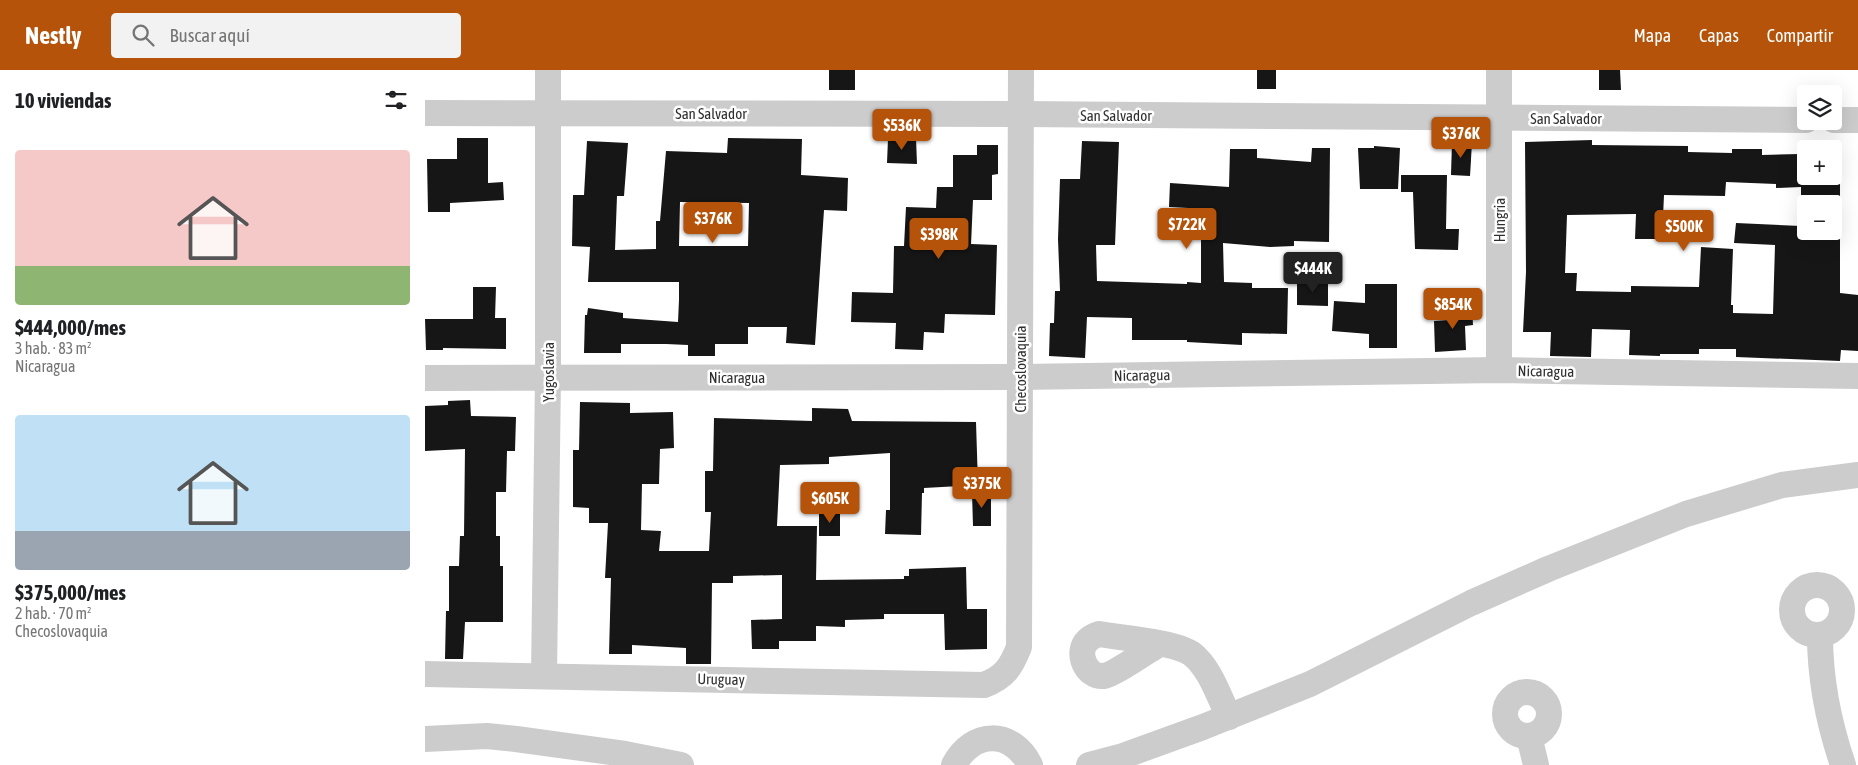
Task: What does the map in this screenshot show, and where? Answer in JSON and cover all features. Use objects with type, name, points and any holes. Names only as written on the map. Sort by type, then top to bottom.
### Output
[{"type":"street","name":"Yugoslavia","points":[[544,675],[548,377],[548,70]]},
{"type":"street","name":"Checoslovaquia","points":[[1011,667],[1019,647],[1021,70]]},
{"type":"street","name":"Hungria","points":[[1499,70],[1499,370]]},
{"type":"street","name":"San Salvador","points":[[425,113],[1021,114],[1797,120]]},
{"type":"street","points":[[1842,120],[1858,120]]},
{"type":"street","name":"Nicaragua","points":[[425,378],[1020,377],[1499,370],[1858,376]]},
{"type":"street","points":[[1089,765],[1123,756],[1229,717],[1310,684],[1471,603],[1539,572],[1686,514],[1782,485],[1858,475]]},
{"type":"street","points":[[1820,635],[1820,661],[1831,719],[1843,765]]},
{"type":"street","points":[[1159,644],[1177,647],[1192,654],[1204,667],[1229,717]]},
{"type":"street","name":"Uruguay","points":[[425,674],[984,685],[995,681],[1011,667]]},
{"type":"street","points":[[425,739],[487,736],[625,754],[681,765]]},
{"type":"street","points":[[1529,736],[1537,765]]},
{"type":"street","points":[[954,765],[959,754],[969,745],[980,740],[993,738],[1005,740],[1017,746],[1025,755],[1030,765]]},
{"type":"building","points":[[829,70],[855,70],[855,90],[829,90]]},
{"type":"building","points":[[1257,70],[1276,70],[1276,89],[1257,89]]},
{"type":"building","points":[[1599,70],[1620,70],[1621,90],[1599,90]]},
{"type":"building","points":[[457,138],[488,138],[488,183],[503,182],[504,200],[450,203],[450,212],[428,212],[427,159],[457,159]]},
{"type":"building","points":[[728,138],[802,139],[801,175],[848,178],[847,211],[824,210],[815,345],[786,343],[787,327],[748,327],[748,344],[715,344],[715,356],[688,356],[688,345],[666,344],[621,344],[621,353],[584,353],[585,315],[587,315],[588,308],[623,313],[623,318],[678,322],[679,300],[679,282],[588,282],[590,247],[572,246],[573,195],[584,195],[587,141],[628,143],[624,196],[617,196],[615,250],[656,249],[656,221],[660,221],[666,151],[727,153]],"holes":[[[680,202],[749,203],[748,246],[679,246]]]},
{"type":"building","points":[[916,138],[917,164],[887,163],[888,139]]},
{"type":"building","points":[[1592,140],[1592,145],[1688,146],[1688,152],[1732,153],[1732,149],[1762,149],[1762,155],[1797,154],[1797,185],[1840,185],[1840,195],[1801,195],[1801,187],[1776,188],[1776,184],[1726,182],[1725,196],[1664,195],[1662,239],[1635,239],[1636,214],[1567,215],[1565,273],[1577,273],[1576,291],[1631,292],[1631,286],[1699,287],[1701,247],[1733,249],[1731,305],[1733,305],[1733,313],[1773,314],[1775,245],[1734,243],[1736,223],[1797,226],[1797,240],[1840,240],[1840,293],[1858,295],[1858,351],[1841,350],[1840,361],[1736,357],[1736,349],[1699,349],[1699,354],[1629,355],[1630,330],[1592,329],[1591,357],[1550,356],[1551,332],[1523,332],[1526,272],[1525,142]]},
{"type":"building","points":[[1082,141],[1119,142],[1115,245],[1096,245],[1097,281],[1187,284],[1187,282],[1201,283],[1201,236],[1186,235],[1188,208],[1169,207],[1170,183],[1229,187],[1230,149],[1257,149],[1257,158],[1311,162],[1312,148],[1330,148],[1329,242],[1294,241],[1294,246],[1270,247],[1223,243],[1224,282],[1252,283],[1252,288],[1288,288],[1287,334],[1242,333],[1242,345],[1187,342],[1187,340],[1132,340],[1132,318],[1087,317],[1085,358],[1049,356],[1050,323],[1054,323],[1055,291],[1060,291],[1058,239],[1060,179],[1080,179]]},
{"type":"building","points":[[1452,142],[1472,143],[1470,176],[1451,175]]},
{"type":"building","points":[[977,145],[998,145],[998,174],[992,175],[992,200],[973,200],[971,244],[997,245],[995,315],[945,314],[944,333],[924,332],[923,350],[895,349],[896,323],[851,322],[852,292],[893,293],[894,246],[904,246],[906,207],[936,208],[937,187],[953,187],[953,155],[977,155]]},
{"type":"building","points":[[1374,146],[1400,148],[1398,189],[1360,189],[1358,148],[1374,148]]},
{"type":"building","points":[[1401,175],[1447,175],[1446,229],[1459,229],[1458,250],[1415,249],[1413,192],[1401,192]]},
{"type":"building","points":[[1297,283],[1328,283],[1328,306],[1297,305]]},
{"type":"building","points":[[1365,284],[1397,284],[1397,348],[1369,348],[1369,334],[1332,331],[1334,301],[1365,303]]},
{"type":"building","points":[[473,287],[496,287],[495,318],[506,318],[506,349],[443,348],[443,350],[426,350],[425,319],[473,319]]},
{"type":"building","points":[[1472,306],[1473,325],[1465,326],[1466,350],[1435,352],[1434,321],[1449,320],[1448,307]]},
{"type":"building","points":[[470,400],[471,416],[516,417],[515,451],[507,451],[506,492],[496,492],[496,536],[500,536],[500,566],[503,566],[503,622],[465,622],[463,659],[445,659],[446,611],[449,611],[449,566],[459,566],[460,536],[464,536],[465,449],[425,451],[425,406],[448,405],[448,401]]},
{"type":"building","points":[[580,402],[630,403],[630,413],[673,412],[674,448],[660,449],[659,484],[642,484],[641,530],[661,531],[659,551],[709,551],[711,512],[705,512],[705,471],[713,471],[714,418],[812,421],[812,408],[848,409],[852,421],[976,422],[978,485],[924,488],[924,493],[922,493],[921,535],[885,534],[886,510],[890,510],[890,453],[829,457],[829,464],[780,465],[777,526],[817,526],[816,580],[904,579],[904,576],[909,576],[909,569],[966,567],[967,609],[987,609],[987,649],[945,650],[944,614],[884,614],[884,619],[845,620],[845,627],[816,626],[816,641],[779,641],[779,649],[752,649],[751,620],[782,619],[782,575],[733,576],[733,583],[712,583],[711,664],[686,664],[686,648],[632,645],[632,654],[609,654],[611,578],[605,578],[608,523],[589,523],[589,508],[573,507],[573,450],[579,450]]},
{"type":"building","points":[[991,492],[991,526],[973,526],[972,493]]},
{"type":"building","points":[[819,511],[840,511],[840,536],[819,536]]}]
